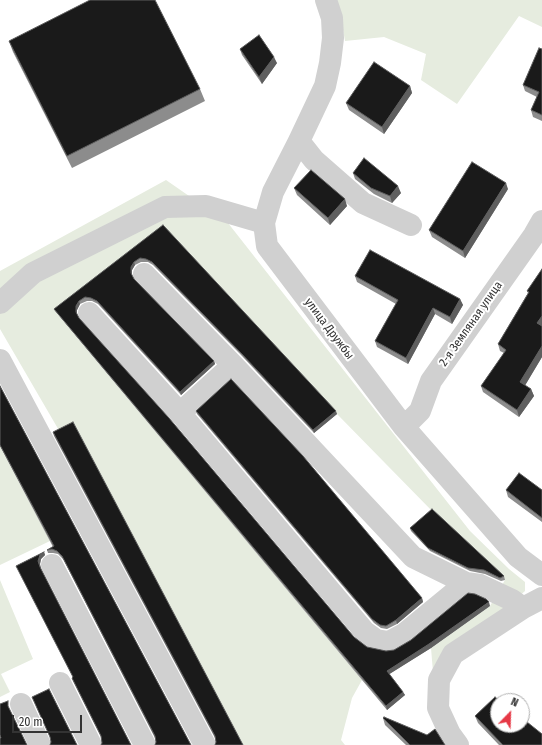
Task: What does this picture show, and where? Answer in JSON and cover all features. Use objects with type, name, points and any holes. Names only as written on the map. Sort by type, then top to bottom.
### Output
[{"type":"street","name":"улица Дружбы","points":[[326,0],[332,18],[333,38],[330,63],[324,86],[299,141],[273,192],[264,223],[267,246],[404,427],[518,557],[542,575]]},
{"type":"street","points":[[299,141],[314,160],[363,203],[411,226]]},
{"type":"street","points":[[0,303],[33,273],[165,207],[206,206],[264,223]]},
{"type":"street","name":"2-я Земляная улица","points":[[404,427],[420,412],[431,381],[534,235],[542,221]]},
{"type":"street","points":[[144,274],[233,365],[413,557],[466,583],[480,585],[512,600],[522,608]]},
{"type":"street","points":[[89,313],[180,413],[366,632],[376,640],[389,642],[404,634],[466,583]]},
{"type":"street","points":[[0,360],[205,745]]},
{"type":"street","points":[[180,413],[233,365]]},
{"type":"street","points":[[52,565],[145,745]]},
{"type":"street","points":[[458,745],[450,734],[438,708],[439,680],[453,654],[522,608],[542,598]]},
{"type":"street","points":[[60,683],[91,745]]},
{"type":"street","points":[[21,704],[40,745]]},
{"type":"shaded area","points":[[335,0],[542,0],[542,27],[519,16],[457,104],[421,80],[426,54],[384,37],[345,41],[340,12]]},
{"type":"shaded area","points":[[166,180],[228,223],[470,531],[509,569],[525,582],[525,591],[433,672],[431,648],[490,606],[505,580],[433,512],[337,414],[165,228],[56,312],[362,680],[352,698],[341,740],[345,745],[242,745],[0,329],[0,271]]},
{"type":"shaded area","points":[[0,446],[50,541],[0,565]]},
{"type":"shaded area","points":[[0,580],[33,659],[1,674],[10,692],[0,697]]},
{"type":"building","points":[[90,0],[155,0],[200,89],[67,156],[9,41]]},
{"type":"building","points":[[259,35],[274,57],[259,77],[240,49]]},
{"type":"building","points":[[539,48],[542,49],[542,115],[531,110],[539,92],[523,85]]},
{"type":"building","points":[[374,62],[410,86],[382,127],[346,103]]},
{"type":"building","points":[[364,158],[398,186],[390,196],[371,188],[353,173]]},
{"type":"building","points":[[472,162],[506,183],[463,251],[429,230]]},
{"type":"building","points":[[311,170],[345,199],[328,218],[294,188]]},
{"type":"building","points":[[163,225],[336,411],[313,430],[241,353],[152,262],[146,259],[140,258],[134,262],[131,267],[131,273],[134,279],[214,361],[180,392],[97,301],[85,297],[79,301],[76,306],[76,312],[79,318],[169,418],[354,637],[367,647],[386,651],[394,650],[411,640],[468,593],[475,594],[489,602],[387,671],[403,692],[386,706],[54,309]]},
{"type":"building","points":[[370,250],[460,299],[450,317],[433,308],[406,358],[375,341],[398,300],[355,276]]},
{"type":"building","points":[[542,269],[542,316],[537,323],[542,326],[542,346],[520,382],[531,389],[517,410],[481,386],[506,350],[498,344],[529,292],[527,291]]},
{"type":"building","points":[[231,379],[303,456],[422,598],[396,620],[386,626],[380,625],[372,619],[196,411]]},
{"type":"building","points":[[0,386],[191,745],[155,745],[155,736],[62,556],[57,551],[52,549],[47,550],[54,546],[0,445]]},
{"type":"building","points":[[73,422],[243,745],[215,745],[215,736],[53,432]]},
{"type":"building","points":[[519,473],[542,490],[542,518],[506,490]]},
{"type":"building","points":[[432,509],[504,576],[500,578],[484,570],[468,568],[428,548],[410,528]]},
{"type":"building","points":[[44,552],[40,555],[38,561],[40,567],[131,745],[101,745],[101,736],[72,678],[73,677],[16,566]]},
{"type":"building","points":[[49,689],[77,745],[50,745],[50,737],[32,697]]},
{"type":"building","points":[[8,701],[8,706],[27,745],[0,745],[0,704]]},
{"type":"building","points":[[490,702],[490,732],[475,716]]},
{"type":"building","points":[[384,717],[427,735],[435,729],[445,745],[410,745],[383,718]]},
{"type":"building","points":[[530,724],[542,734],[542,745],[503,745],[491,733],[530,733]]}]
